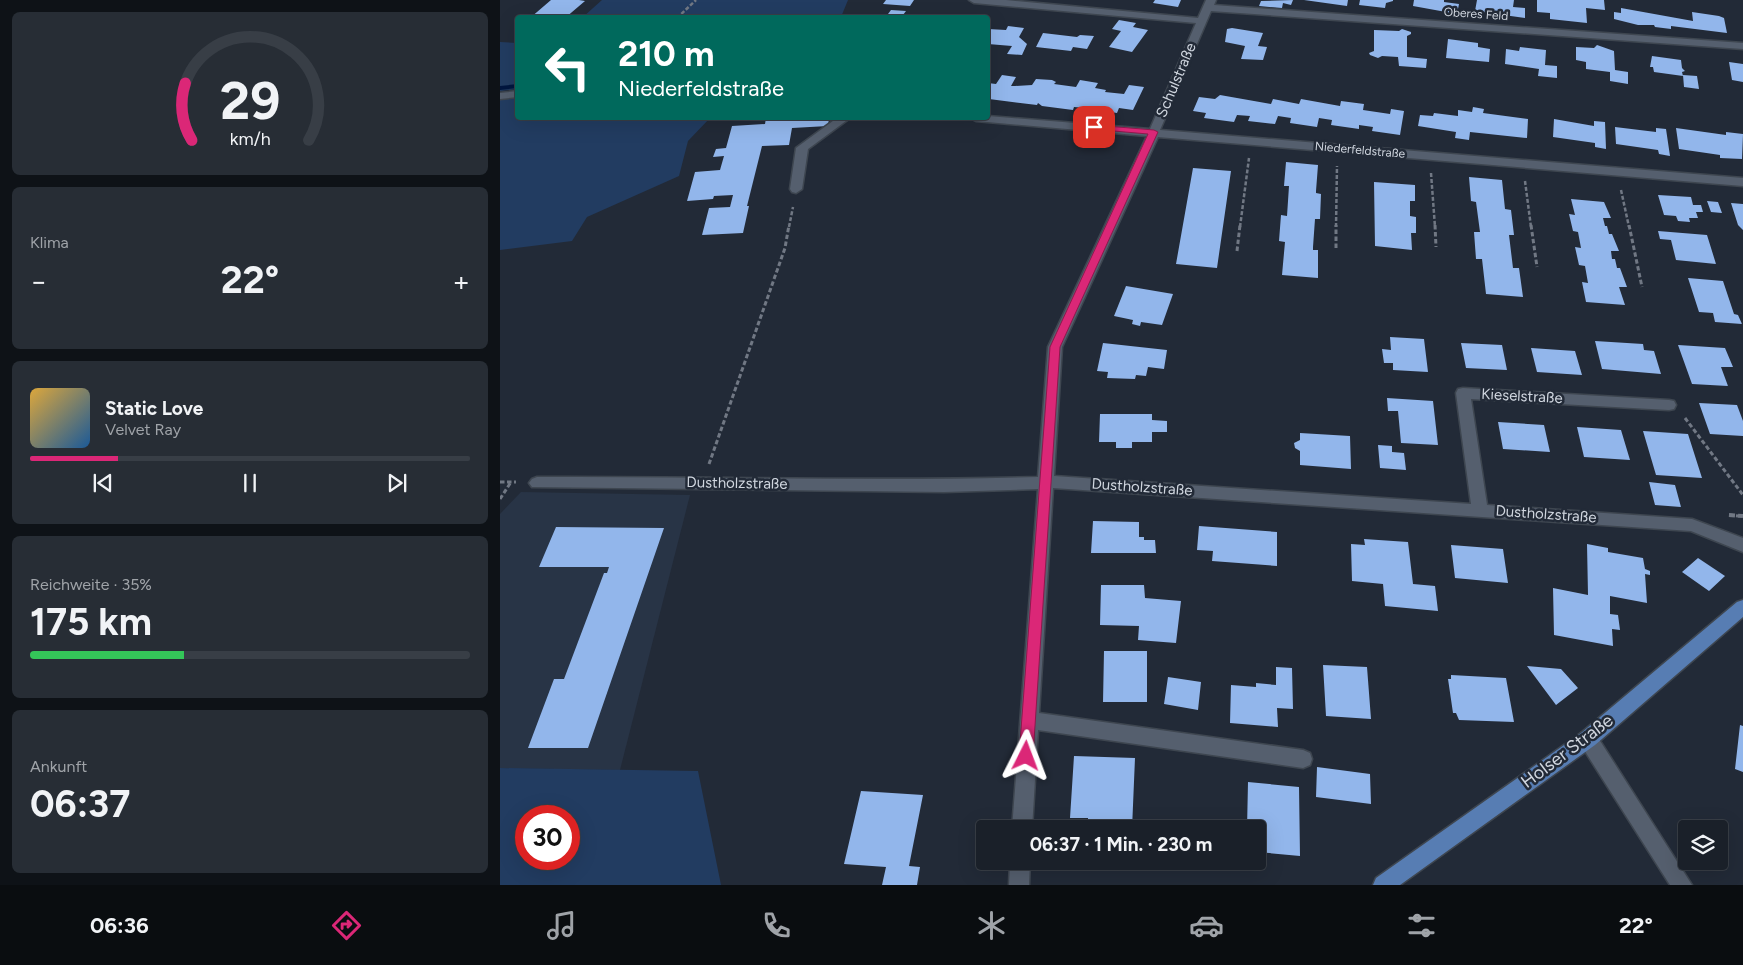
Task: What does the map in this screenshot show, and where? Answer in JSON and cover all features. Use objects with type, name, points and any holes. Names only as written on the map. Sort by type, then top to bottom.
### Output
[{"type":"main road","name":"Holser Straße","points":[[1384,885],[1588,739],[1743,607]]},
{"type":"street","points":[[974,0],[1202,21]]},
{"type":"street","name":"Schulstraße","points":[[1022,820],[1044,482],[1055,347],[1154,132],[1209,4]]},
{"type":"street","name":"Oberes Feld","points":[[1209,4],[1743,46]]},
{"type":"street","points":[[500,96],[515,94]]},
{"type":"street","name":"Niederfeldstraße","points":[[990,119],[1743,182]]},
{"type":"street","points":[[796,189],[802,148],[841,120]]},
{"type":"street","name":"Kieselstraße","points":[[1480,509],[1463,393],[1669,404]]},
{"type":"street","name":"Dustholzstraße","points":[[536,483],[702,482],[944,486],[1067,482],[1692,525],[1743,544]]},
{"type":"street","points":[[1028,720],[1303,759]]},
{"type":"street","points":[[1588,739],[1682,885]]},
{"type":"street","points":[[1019,885],[1020,870]]},
{"type":"path","points":[[680,15],[696,0]]},
{"type":"path","points":[[1237,251],[1252,140]]},
{"type":"path","points":[[1336,248],[1338,148]]},
{"type":"path","points":[[1430,156],[1436,247]]},
{"type":"path","points":[[1523,163],[1537,267]]},
{"type":"path","points":[[1616,171],[1642,287]]},
{"type":"path","points":[[702,482],[784,248],[796,189]]},
{"type":"path","points":[[1669,404],[1684,416],[1743,495]]},
{"type":"path","points":[[500,499],[511,482]]},
{"type":"shaded area","points":[[602,0],[848,0],[842,15],[585,15]]},
{"type":"shaded area","points":[[500,42],[515,43],[515,89],[500,91]]},
{"type":"shaded area","points":[[515,98],[515,120],[708,120],[688,141],[679,176],[587,217],[572,241],[500,250],[500,100]]},
{"type":"shaded area","points":[[521,492],[690,495],[620,770],[500,768],[500,514]]},
{"type":"shaded area","points":[[500,768],[698,771],[721,885],[500,885]]},
{"type":"building","points":[[551,0],[585,1],[569,15],[534,15]]},
{"type":"building","points":[[886,0],[914,0],[910,6],[883,4]]},
{"type":"building","points":[[1155,0],[1181,0],[1178,7],[1153,3]]},
{"type":"building","points":[[1293,0],[1291,5],[1283,3],[1282,8],[1259,6],[1261,1]]},
{"type":"building","points":[[1304,0],[1348,0],[1347,6]]},
{"type":"building","points":[[1360,0],[1393,1],[1386,3],[1385,8],[1359,5]]},
{"type":"building","points":[[1414,0],[1444,0],[1444,2],[1459,4],[1457,14],[1413,6]]},
{"type":"building","points":[[1477,0],[1514,0],[1513,7],[1525,8],[1525,18],[1475,11]]},
{"type":"building","points":[[1537,0],[1604,0],[1605,10],[1586,8],[1587,23],[1550,19],[1550,13],[1537,12]]},
{"type":"building","points":[[1621,8],[1693,21],[1692,12],[1719,16],[1724,18],[1727,33],[1671,26],[1671,29],[1655,27],[1654,25],[1638,25],[1614,19],[1614,12],[1621,13]]},
{"type":"building","points":[[891,10],[906,11],[903,15],[888,14]]},
{"type":"building","points":[[1119,20],[1136,23],[1133,27],[1148,30],[1132,52],[1109,47],[1121,31],[1112,29]]},
{"type":"building","points":[[1008,26],[1024,28],[1019,37],[1027,44],[1022,55],[1007,54],[1012,46],[990,44],[990,29],[1006,30]]},
{"type":"building","points":[[1232,28],[1263,33],[1258,46],[1267,47],[1263,60],[1241,59],[1245,46],[1225,42],[1227,29]]},
{"type":"building","points":[[1402,29],[1411,32],[1407,36],[1407,57],[1427,59],[1426,68],[1399,66],[1398,57],[1382,56],[1378,58],[1370,55],[1369,53],[1374,51],[1374,30],[1399,31]]},
{"type":"building","points":[[1043,33],[1077,37],[1080,35],[1094,36],[1087,49],[1073,47],[1071,51],[1036,47]]},
{"type":"building","points":[[1448,39],[1478,43],[1478,47],[1490,49],[1489,62],[1446,58]]},
{"type":"building","points":[[1597,45],[1614,51],[1615,70],[1628,72],[1628,84],[1610,81],[1610,72],[1586,69],[1586,62],[1576,60],[1576,47],[1594,48]]},
{"type":"building","points":[[1520,47],[1546,50],[1545,65],[1557,66],[1557,78],[1538,76],[1539,69],[1505,64],[1506,49],[1519,51]]},
{"type":"building","points":[[1652,56],[1681,60],[1682,68],[1685,71],[1682,72],[1683,76],[1654,72],[1653,67],[1650,67]]},
{"type":"building","points":[[1729,62],[1743,64],[1743,82],[1732,80]]},
{"type":"building","points":[[1002,75],[1016,77],[1011,86],[1032,85],[1036,79],[1052,80],[1056,82],[1054,84],[1076,87],[1080,80],[1098,83],[1095,88],[1106,90],[1105,92],[1124,94],[1129,85],[1144,87],[1133,110],[1119,108],[1117,113],[1074,107],[1073,110],[1042,106],[1038,103],[1037,105],[990,99],[990,83],[996,84]]},
{"type":"building","points":[[1683,75],[1697,76],[1699,89],[1684,87]]},
{"type":"building","points":[[1220,95],[1271,104],[1273,99],[1299,104],[1301,99],[1340,106],[1341,101],[1364,104],[1363,110],[1390,114],[1391,109],[1404,111],[1400,135],[1372,131],[1373,127],[1359,125],[1359,129],[1331,125],[1332,120],[1319,118],[1317,127],[1290,123],[1291,118],[1278,116],[1275,124],[1248,121],[1250,116],[1237,115],[1234,122],[1204,118],[1206,113],[1193,111],[1199,97],[1215,99]]},
{"type":"building","points":[[1473,107],[1484,109],[1483,113],[1528,119],[1527,138],[1470,132],[1469,140],[1455,138],[1456,132],[1418,126],[1420,115],[1433,116],[1434,113],[1458,116],[1458,110],[1472,112]]},
{"type":"building","points":[[1554,119],[1594,126],[1594,121],[1605,122],[1606,149],[1595,147],[1595,143],[1553,137]]},
{"type":"building","points":[[766,120],[829,120],[828,126],[792,128],[789,145],[762,146],[747,206],[749,206],[743,233],[702,235],[709,208],[730,207],[733,195],[687,201],[695,172],[720,170],[724,156],[713,157],[716,149],[726,148],[732,126],[765,124]]},
{"type":"building","points":[[1615,127],[1656,132],[1656,128],[1666,129],[1670,156],[1659,154],[1658,150],[1616,144]]},
{"type":"building","points":[[1676,128],[1726,135],[1726,132],[1743,134],[1742,159],[1720,158],[1720,155],[1679,149]]},
{"type":"building","points":[[1286,162],[1318,165],[1316,193],[1321,194],[1320,219],[1315,219],[1313,250],[1318,250],[1318,278],[1282,275],[1285,242],[1279,241],[1281,215],[1287,216],[1289,186],[1284,186]]},
{"type":"building","points":[[1193,168],[1231,171],[1217,268],[1176,264]]},
{"type":"building","points":[[1469,177],[1502,180],[1505,209],[1511,210],[1514,235],[1509,235],[1513,268],[1519,268],[1523,297],[1486,294],[1482,259],[1476,259],[1474,232],[1480,232],[1476,202],[1471,201]]},
{"type":"building","points":[[1374,182],[1415,185],[1415,201],[1410,201],[1410,216],[1416,217],[1416,233],[1411,233],[1412,250],[1375,246]]},
{"type":"building","points":[[1658,195],[1691,197],[1693,205],[1701,205],[1703,212],[1696,212],[1698,218],[1689,218],[1690,222],[1678,221],[1676,216],[1664,215]]},
{"type":"building","points":[[1571,199],[1604,202],[1611,218],[1603,218],[1605,226],[1607,226],[1609,234],[1612,234],[1619,251],[1611,251],[1612,259],[1615,259],[1617,268],[1620,268],[1627,287],[1619,287],[1625,305],[1586,302],[1582,282],[1588,283],[1585,266],[1579,265],[1575,247],[1581,248],[1578,232],[1573,231],[1569,214],[1575,215]]},
{"type":"building","points":[[1707,201],[1718,202],[1722,213],[1711,212]]},
{"type":"building","points":[[1731,203],[1743,204],[1743,230],[1738,225]]},
{"type":"building","points":[[1658,231],[1707,235],[1716,264],[1676,260],[1671,240],[1660,239]]},
{"type":"building","points":[[1688,278],[1723,281],[1734,314],[1738,315],[1742,324],[1715,322],[1713,313],[1699,312]]},
{"type":"building","points":[[1126,286],[1173,294],[1162,325],[1141,322],[1140,326],[1132,324],[1133,320],[1114,316]]},
{"type":"building","points":[[1390,337],[1424,339],[1428,372],[1393,370],[1393,363],[1384,363],[1382,349],[1391,350]]},
{"type":"building","points":[[1595,341],[1643,344],[1644,350],[1654,351],[1661,374],[1602,369]]},
{"type":"building","points":[[1103,343],[1167,350],[1164,369],[1148,367],[1146,376],[1136,375],[1135,379],[1107,378],[1108,372],[1097,371]]},
{"type":"building","points":[[1461,343],[1502,345],[1507,370],[1466,368]]},
{"type":"building","points":[[1678,345],[1725,348],[1733,367],[1721,367],[1728,386],[1692,384]]},
{"type":"building","points":[[1531,348],[1575,351],[1582,375],[1537,372]]},
{"type":"building","points":[[1387,398],[1433,401],[1438,445],[1401,443],[1398,411],[1388,411]]},
{"type":"building","points":[[1699,403],[1737,405],[1743,421],[1743,436],[1710,434]]},
{"type":"building","points":[[1100,414],[1152,414],[1152,420],[1167,421],[1167,432],[1152,432],[1152,442],[1132,442],[1132,448],[1116,448],[1116,442],[1099,442]]},
{"type":"building","points":[[1498,422],[1544,425],[1550,452],[1503,449]]},
{"type":"building","points":[[1577,427],[1621,430],[1630,460],[1584,457]]},
{"type":"building","points":[[1643,431],[1688,434],[1702,478],[1656,475]]},
{"type":"building","points":[[1300,433],[1350,436],[1351,469],[1300,465],[1300,451],[1295,448],[1294,443],[1300,440]]},
{"type":"building","points":[[1378,445],[1392,446],[1392,452],[1404,453],[1406,470],[1380,468]]},
{"type":"building","points":[[1649,482],[1675,485],[1681,507],[1655,505]]},
{"type":"building","points":[[1093,521],[1139,522],[1139,537],[1144,537],[1144,540],[1155,540],[1156,553],[1091,553]]},
{"type":"building","points":[[1199,526],[1277,532],[1277,566],[1212,561],[1213,551],[1197,550]]},
{"type":"building","points":[[556,527],[664,528],[588,748],[528,748],[554,679],[564,679],[604,573],[607,573],[609,567],[539,567]]},
{"type":"building","points":[[1364,539],[1408,542],[1413,584],[1435,586],[1438,611],[1385,606],[1383,584],[1352,581],[1351,544],[1365,545]]},
{"type":"building","points":[[1587,544],[1608,548],[1608,552],[1643,558],[1645,569],[1650,571],[1650,575],[1645,574],[1647,603],[1610,596],[1610,614],[1618,615],[1620,630],[1612,629],[1613,646],[1554,635],[1553,588],[1588,595]]},
{"type":"building","points":[[1451,545],[1503,549],[1508,583],[1455,578]]},
{"type":"building","points":[[1698,558],[1725,576],[1709,591],[1682,572]]},
{"type":"building","points":[[1101,585],[1144,585],[1145,598],[1181,601],[1176,643],[1138,640],[1139,626],[1100,625]]},
{"type":"building","points":[[1104,651],[1147,651],[1147,702],[1103,702]]},
{"type":"building","points":[[1323,665],[1367,667],[1371,719],[1326,716]]},
{"type":"building","points":[[1527,666],[1561,669],[1578,688],[1556,705]]},
{"type":"building","points":[[1276,667],[1292,668],[1293,709],[1277,708],[1278,727],[1230,723],[1231,685],[1256,687],[1256,683],[1276,685]]},
{"type":"building","points":[[1451,675],[1506,678],[1514,722],[1459,720],[1456,713],[1453,713],[1448,679],[1451,679]]},
{"type":"building","points":[[1168,677],[1201,682],[1198,710],[1164,704]]},
{"type":"building","points":[[1740,725],[1743,726],[1743,772],[1735,769]]},
{"type":"building","points":[[1074,756],[1135,758],[1132,820],[1070,818]]},
{"type":"building","points":[[1317,767],[1370,774],[1371,804],[1316,797]]},
{"type":"building","points":[[1248,782],[1299,787],[1300,856],[1266,853],[1266,820],[1247,820]]},
{"type":"building","points":[[861,791],[923,795],[909,866],[920,867],[917,885],[882,885],[886,867],[844,864]]},
{"type":"waterway","points":[[500,88],[515,86]]},
{"type":"route","points":[[1026,756],[1055,347],[1154,132],[1094,127]]}]
